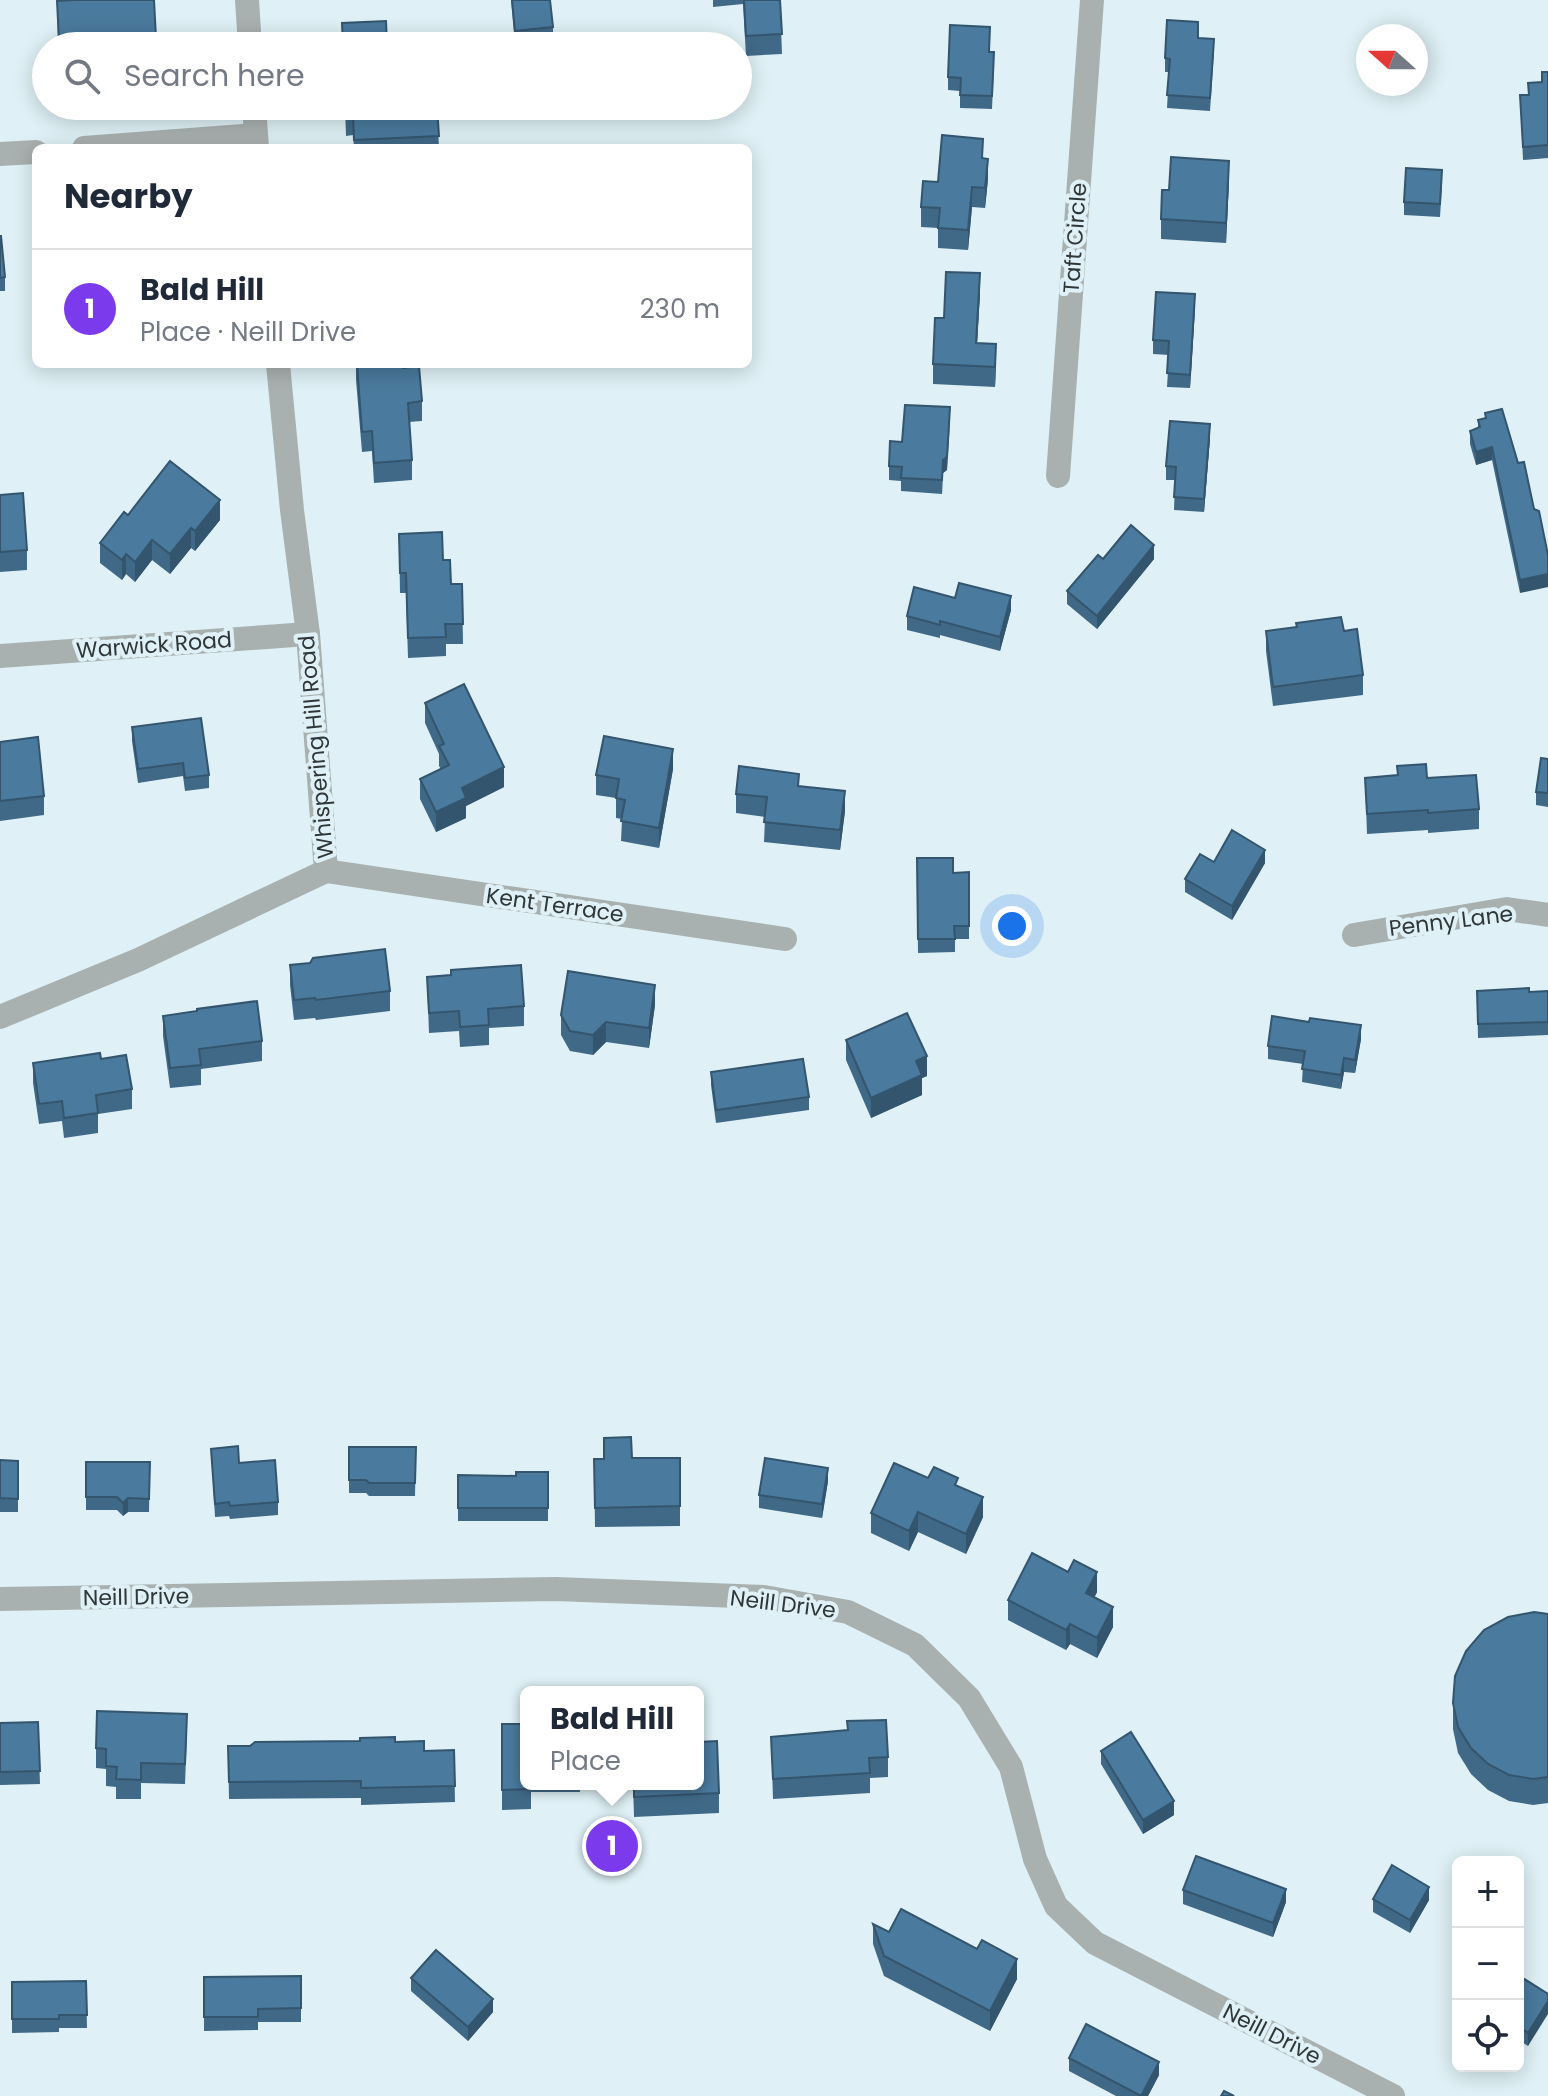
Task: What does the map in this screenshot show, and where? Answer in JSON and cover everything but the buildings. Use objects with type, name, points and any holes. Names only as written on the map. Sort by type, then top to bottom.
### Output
[{"type":"street","points":[[247,0],[249,32]]},
{"type":"street","name":"Taft Circle","points":[[1058,476],[1092,0]]},
{"type":"street","points":[[199,144],[256,142],[255,120]]},
{"type":"street","points":[[0,154],[32,152]]},
{"type":"street","name":"Whispering Hill Road","points":[[0,1017],[138,960],[326,871],[308,634],[278,368]]},
{"type":"street","name":"Warwick Road","points":[[0,656],[308,634]]},
{"type":"street","name":"Kent Terrace","points":[[326,871],[785,939]]},
{"type":"street","name":"Penny Lane","points":[[1354,935],[1507,909],[1548,915]]},
{"type":"street","name":"Neill Drive","points":[[0,1599],[556,1589],[764,1597],[848,1612],[915,1645],[969,1698],[1011,1767],[1035,1859],[1056,1906],[1095,1943],[1393,2096]]},
{"type":"place","name":"Bald Hill","points":[[612,1846]]}]
